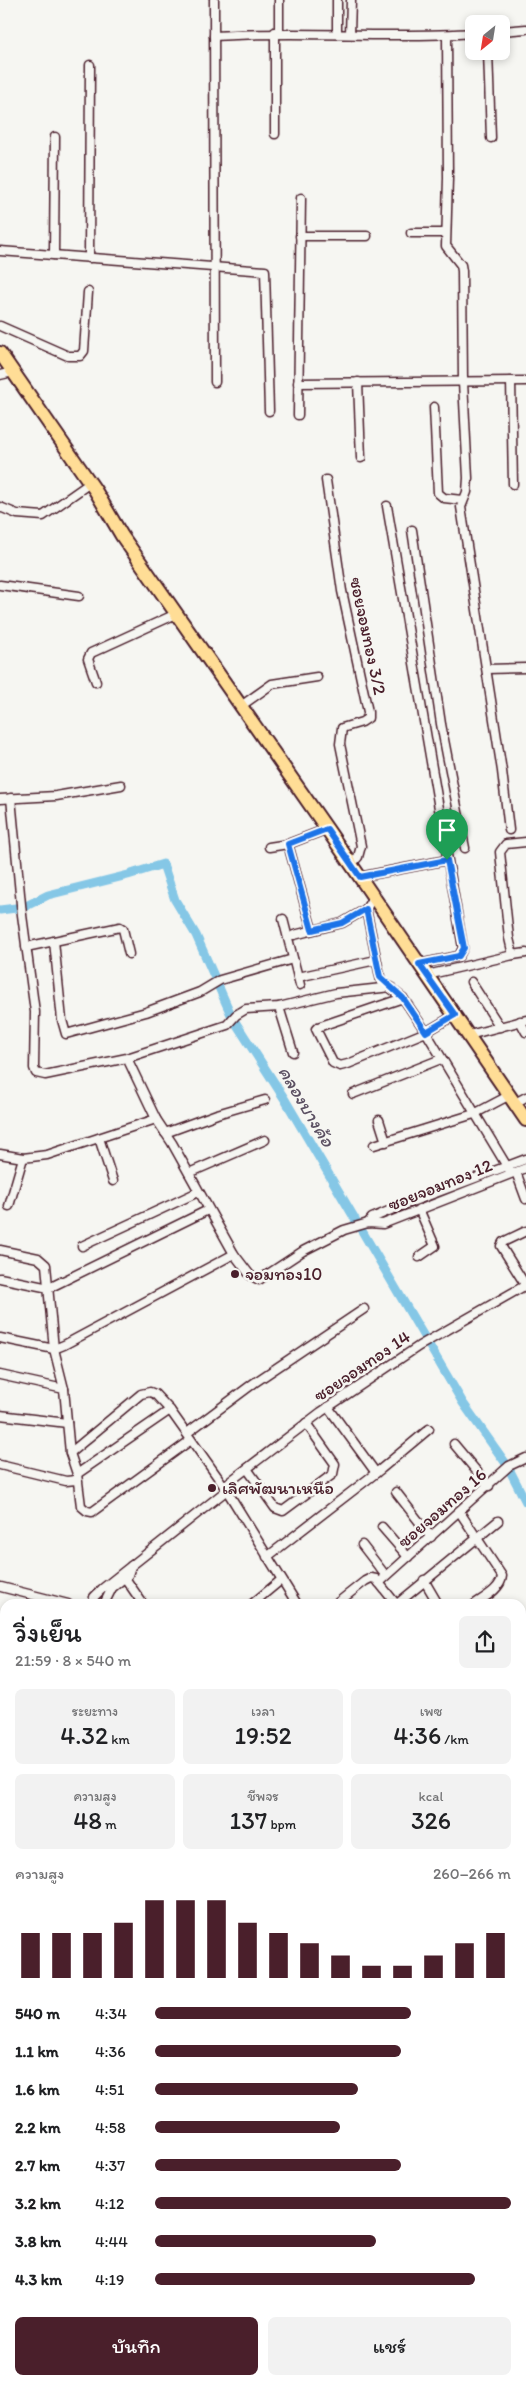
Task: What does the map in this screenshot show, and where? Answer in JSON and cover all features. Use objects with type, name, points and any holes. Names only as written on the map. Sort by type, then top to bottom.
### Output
[{"type":"main road","points":[[0,353],[90,483],[122,536],[176,614],[419,964],[517,1098],[526,1120]]},
{"type":"street","points":[[214,0],[215,382]]},
{"type":"street","points":[[275,134],[279,0]]},
{"type":"street","points":[[337,0],[337,34]]},
{"type":"street","points":[[350,34],[351,0]]},
{"type":"street","points":[[510,30],[526,29]]},
{"type":"street","points":[[214,36],[277,32],[465,34]]},
{"type":"street","points":[[447,35],[448,178],[446,246],[461,265],[462,271],[463,382],[468,478],[467,492],[462,500],[461,508],[487,669],[509,830]]},
{"type":"street","points":[[488,60],[491,138]]},
{"type":"street","points":[[89,258],[90,64]]},
{"type":"street","points":[[54,255],[56,137]]},
{"type":"street","points":[[298,415],[300,198]]},
{"type":"street","points":[[411,233],[446,233]]},
{"type":"street","points":[[300,236],[367,236]]},
{"type":"street","points":[[0,251],[216,269],[264,270],[266,273],[269,411]]},
{"type":"street","points":[[0,326],[68,356],[80,356],[84,351],[88,292]]},
{"type":"street","points":[[0,375],[14,372]]},
{"type":"street","points":[[511,381],[513,484]]},
{"type":"street","points":[[298,383],[526,381]]},
{"type":"street","points":[[358,382],[361,458]]},
{"type":"street","points":[[434,407],[438,493],[444,498],[462,500]]},
{"type":"street","name":"ซอยจอมทอง 3/2","points":[[326,480],[342,591],[368,712],[368,718],[362,722],[342,728],[340,735],[340,744],[361,846],[358,858],[351,864]]},
{"type":"street","points":[[0,508],[17,514],[43,516],[90,483]]},
{"type":"street","points":[[387,506],[447,860],[464,948],[459,956],[419,964]]},
{"type":"street","points":[[412,530],[441,724],[465,848]]},
{"type":"street","points":[[0,585],[79,596]]},
{"type":"street","points":[[96,682],[88,659],[91,652],[176,614]]},
{"type":"street","points":[[487,669],[526,668]]},
{"type":"street","points":[[241,706],[272,684],[317,677]]},
{"type":"street","points":[[425,727],[441,724]]},
{"type":"street","points":[[0,799],[56,796],[121,785]]},
{"type":"street","points":[[11,798],[22,915],[35,1012],[34,1068],[36,1073],[45,1075],[127,1058],[227,1025],[236,1015],[246,1009],[279,1007],[336,994],[391,987]]},
{"type":"street","points":[[269,847],[288,844],[327,829]]},
{"type":"street","points":[[514,955],[509,938],[500,852],[506,844],[526,842]]},
{"type":"street","points":[[288,844],[312,930]]},
{"type":"street","points":[[360,877],[447,860]]},
{"type":"street","points":[[294,935],[342,923],[366,909],[373,897]]},
{"type":"street","points":[[366,909],[380,977],[403,998],[426,1032],[474,1114],[512,1171],[526,1199]]},
{"type":"street","points":[[283,918],[299,981],[376,960]]},
{"type":"street","points":[[26,947],[121,927],[129,954]]},
{"type":"street","points":[[54,942],[62,1020],[66,1034],[146,1012],[208,989],[216,981],[293,959]]},
{"type":"street","points":[[427,975],[526,953]]},
{"type":"street","points":[[470,982],[500,1027]]},
{"type":"street","points":[[403,998],[322,1024],[316,1029],[333,1063],[340,1066],[426,1032],[455,1015]]},
{"type":"street","points":[[279,1007],[293,1052]]},
{"type":"street","points":[[470,1035],[523,1021],[526,1032]]},
{"type":"street","points":[[0,1338],[54,1349],[77,1339],[234,1254],[189,1173],[156,1119],[127,1058]]},
{"type":"street","points":[[353,1094],[441,1059]]},
{"type":"street","points":[[374,1145],[474,1114],[517,1098]]},
{"type":"street","points":[[165,1133],[217,1114],[265,1100]]},
{"type":"street","points":[[0,1154],[23,1158],[59,1152],[156,1119]]},
{"type":"street","points":[[379,1120],[386,1142]]},
{"type":"street","points":[[99,1138],[113,1181]]},
{"type":"street","points":[[189,1173],[265,1140]]},
{"type":"street","points":[[9,1206],[23,1158]]},
{"type":"street","points":[[365,1224],[372,1218],[398,1207],[512,1171],[526,1159]]},
{"type":"street","name":"ซอยจอมทอง 12","points":[[234,1254],[250,1275],[259,1280],[303,1251],[344,1230],[365,1224],[383,1224],[512,1171],[526,1168]]},
{"type":"street","points":[[82,1246],[198,1192]]},
{"type":"street","points":[[419,1208],[435,1246],[419,1257]]},
{"type":"street","points":[[0,1278],[50,1288],[208,1210]]},
{"type":"street","points":[[526,1231],[503,1242],[501,1246],[526,1286]]},
{"type":"street","points":[[0,1250],[43,1261],[46,1265],[50,1288],[54,1349],[64,1389],[70,1453],[81,1506],[87,1511],[92,1512],[254,1383],[364,1309]]},
{"type":"street","name":"ซอยจอมทอง 14","points":[[95,1599],[97,1593],[328,1407],[432,1338],[526,1286]]},
{"type":"street","points":[[0,1375],[64,1389]]},
{"type":"street","points":[[70,1453],[141,1394],[150,1392],[155,1394],[170,1410],[226,1488],[294,1599]]},
{"type":"street","points":[[328,1407],[376,1473]]},
{"type":"street","points":[[0,1465],[66,1481],[76,1477],[170,1410]]},
{"type":"street","points":[[0,1415],[67,1423]]},
{"type":"street","points":[[248,1470],[279,1511],[289,1509],[333,1474],[335,1464],[306,1423]]},
{"type":"street","points":[[267,1557],[376,1473],[429,1429]]},
{"type":"street","points":[[454,1444],[489,1486]]},
{"type":"street","name":"ซอยจอมทอง 16","points":[[379,1583],[500,1477],[509,1466],[526,1458]]},
{"type":"street","points":[[396,1492],[431,1537]]},
{"type":"street","points":[[459,1511],[502,1576],[502,1581],[497,1587],[481,1599]]},
{"type":"street","points":[[403,1599],[498,1520]]},
{"type":"street","points":[[382,1527],[408,1558]]},
{"type":"street","points":[[362,1546],[386,1576]]},
{"type":"street","points":[[108,1599],[112,1588],[130,1573],[131,1566]]},
{"type":"street","points":[[125,1578],[140,1599]]},
{"type":"street","points":[[342,1599],[364,1581],[371,1578],[379,1583],[393,1599]]},
{"type":"street","points":[[258,1599],[281,1580]]},
{"type":"street","points":[[424,1580],[435,1599]]},
{"type":"street","points":[[1,1587],[48,1599]]},
{"type":"waterway","name":"คลองบางค้อ","points":[[0,910],[24,907],[48,895],[128,875],[163,864],[175,900],[196,935],[232,1017],[284,1098],[463,1403],[507,1465],[526,1502]]},
{"type":"place","name":"จอมทอง10","points":[[235,1274]]},
{"type":"place","name":"เลิศพัฒนาเหนือ","points":[[212,1488]]},
{"type":"route","points":[[327,829],[360,877],[447,860],[464,948],[459,956],[419,964],[455,1015],[426,1032],[403,998],[380,977],[366,909],[342,923],[312,930],[288,844],[327,829]]}]
